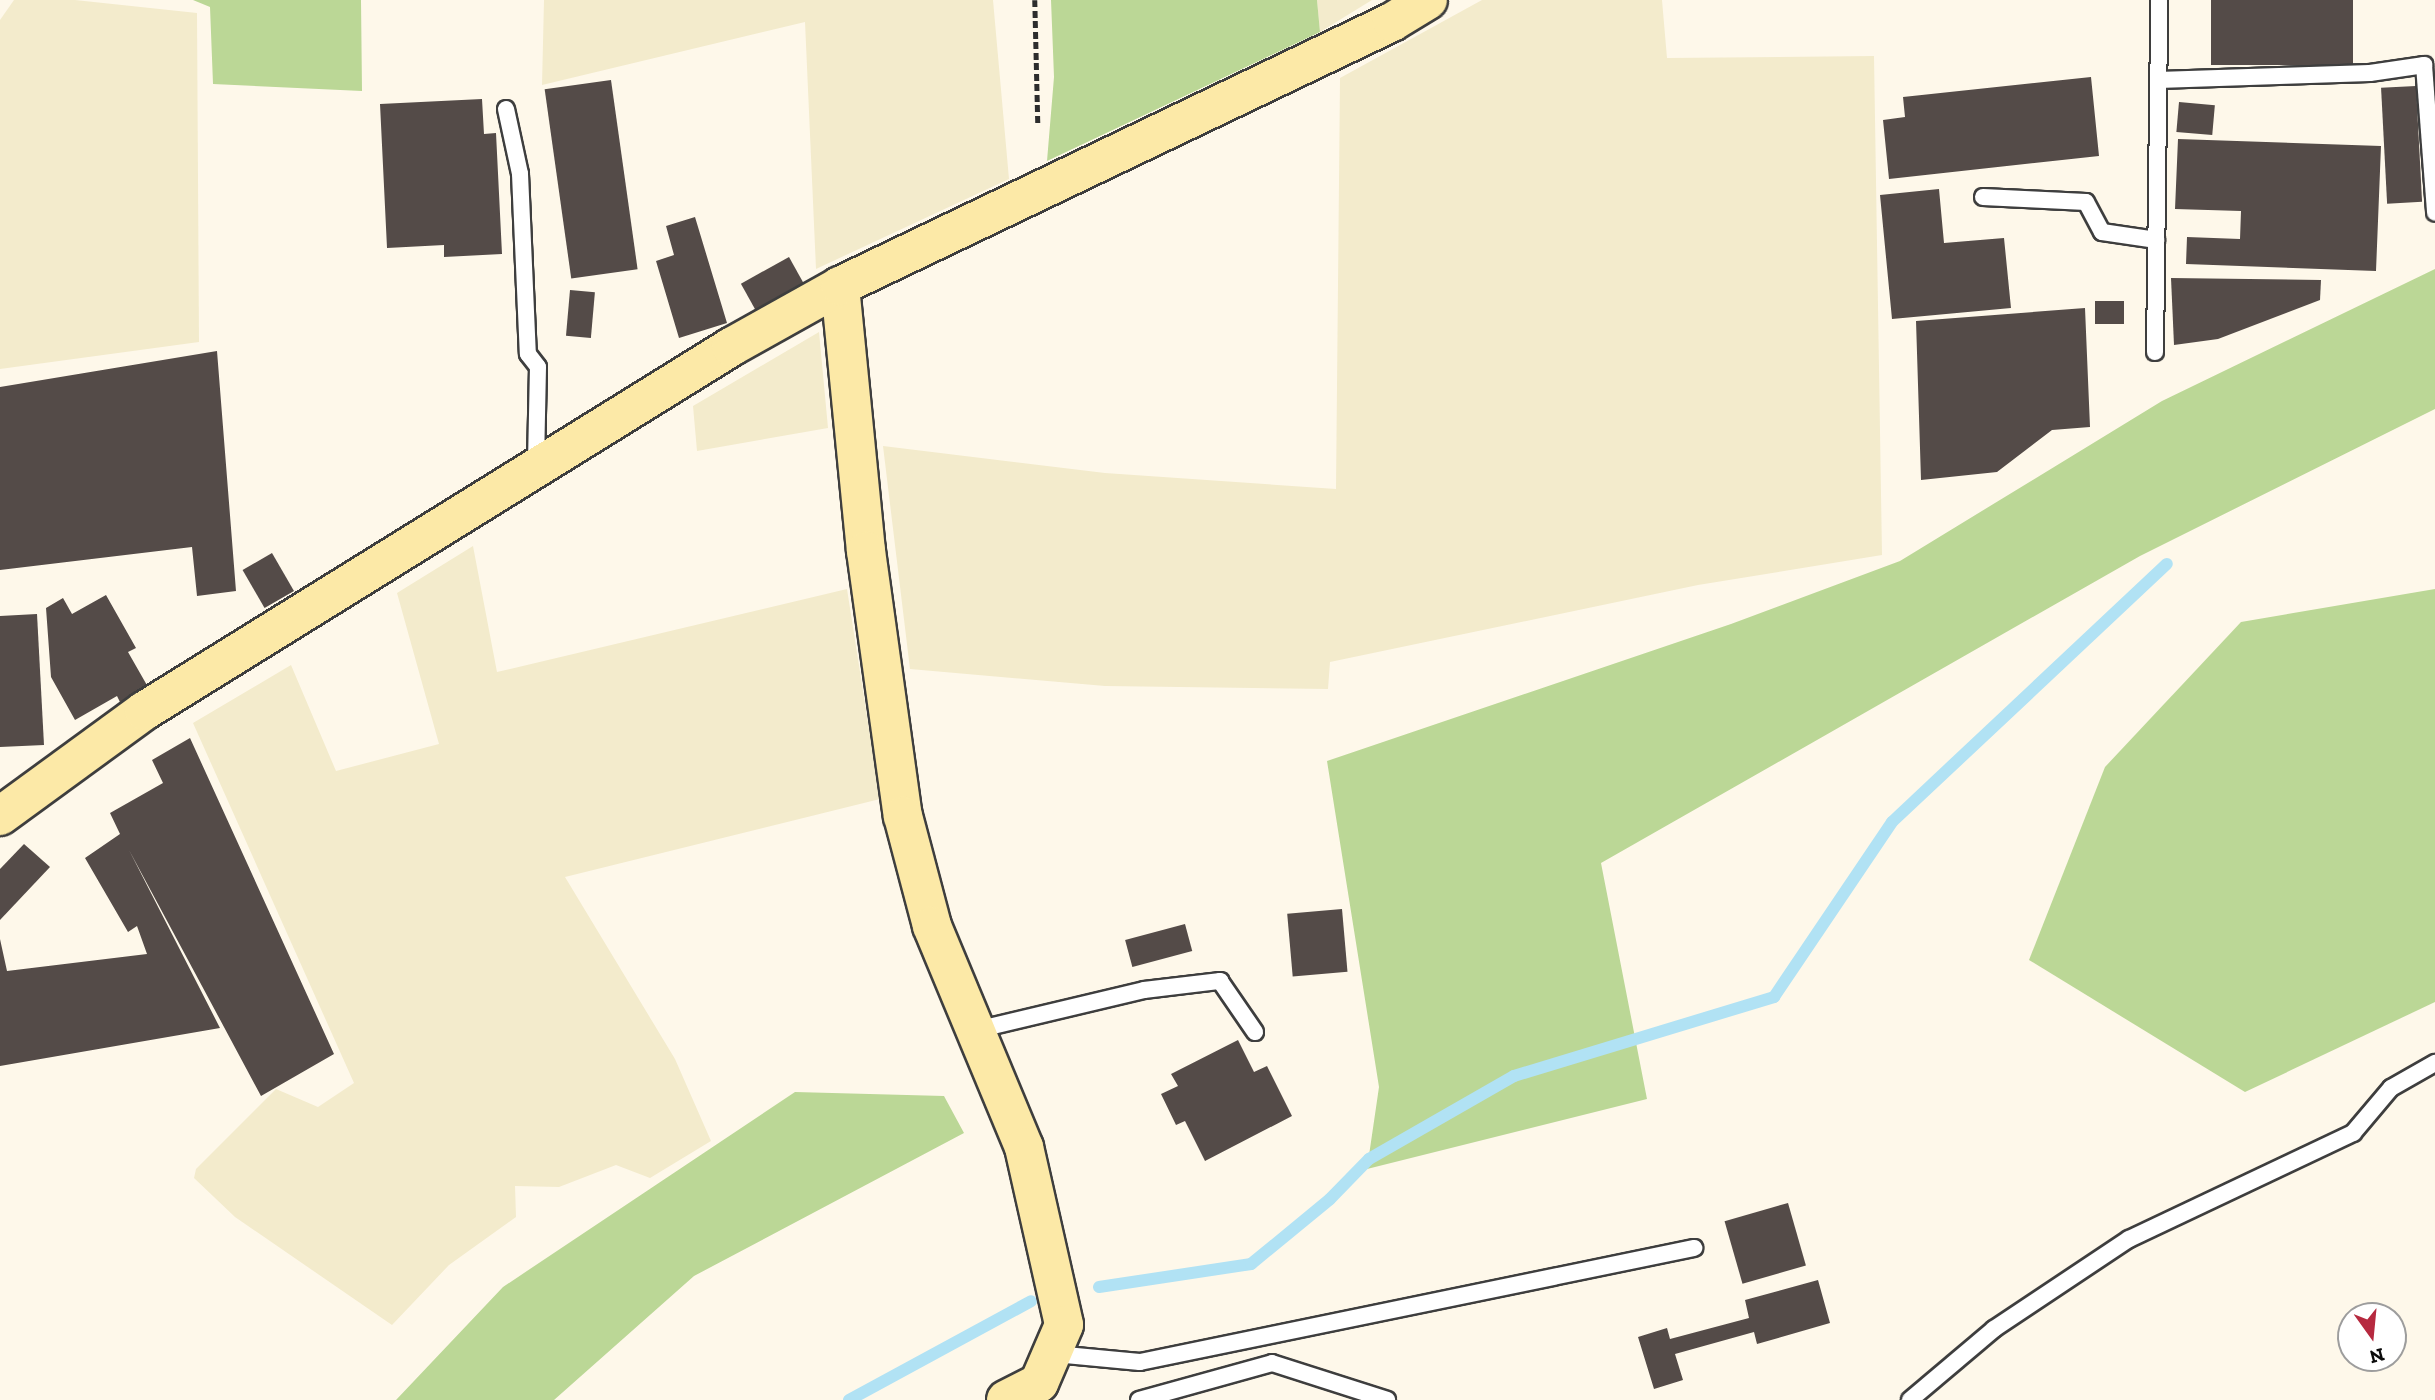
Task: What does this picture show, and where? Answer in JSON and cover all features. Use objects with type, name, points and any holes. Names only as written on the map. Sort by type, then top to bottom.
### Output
[{"type":"street","points":[[0,816],[144,711],[536,468],[840,286],[1392,22],[1428,0]]},
{"type":"street","points":[[840,286],[866,551],[903,816],[932,926],[1024,1147],[1053,1262],[1064,1325],[1055,1354],[1039,1383],[1006,1400]]},
{"type":"lane","points":[[2155,352],[2158,0]]},
{"type":"lane","points":[[2158,80],[2370,73],[2424,65],[2435,213]]},
{"type":"lane","points":[[506,109],[520,174],[528,354],[538,367],[536,468]]},
{"type":"lane","points":[[1983,197],[2086,202],[2102,232],[2156,240]]},
{"type":"lane","points":[[976,1031],[1144,990],[1220,981],[1255,1032]]},
{"type":"lane","points":[[1910,1400],[1994,1329],[2129,1239],[2353,1133],[2391,1088],[2435,1063]]},
{"type":"lane","points":[[1055,1354],[1140,1362],[1694,1248]]},
{"type":"lane","points":[[1139,1400],[1272,1363],[1387,1400]]},
{"type":"path","points":[[1034,0],[1038,124]]},
{"type":"shaded area","points":[[14,0],[75,0],[197,13],[199,342],[0,369],[0,20]]},
{"type":"shaded area","points":[[544,0],[993,0],[1009,179],[816,269],[805,22],[542,85]]},
{"type":"shaded area","points":[[1317,0],[1372,0],[1320,32]]},
{"type":"shaded area","points":[[1482,0],[1662,0],[1667,58],[1874,56],[1882,555],[1698,585],[1330,662],[1328,689],[1105,686],[910,669],[883,446],[1105,473],[1336,489],[1340,78]]},
{"type":"shaded area","points":[[819,332],[828,428],[697,451],[693,406]]},
{"type":"shaded area","points":[[473,546],[497,672],[847,589],[880,799],[565,877],[675,1059],[711,1141],[650,1178],[616,1165],[559,1187],[515,1186],[516,1217],[449,1265],[392,1325],[235,1217],[194,1178],[196,1169],[276,1089],[318,1107],[354,1083],[193,723],[291,665],[336,771],[439,744],[397,593]]},
{"type":"green space","points":[[193,0],[361,0],[362,91],[213,84],[210,7]]},
{"type":"green space","points":[[1051,0],[1317,0],[1320,32],[1047,161],[1054,77]]},
{"type":"green space","points":[[2435,269],[2435,409],[2140,556],[1601,863],[1647,1099],[1367,1169],[1379,1087],[1327,761],[1731,624],[1900,561],[2162,401]]},
{"type":"green space","points":[[2435,589],[2435,1002],[2245,1092],[2029,960],[2105,767],[2241,622]]},
{"type":"green space","points":[[795,1092],[944,1096],[964,1133],[694,1276],[554,1400],[396,1400],[503,1287]]},
{"type":"building","points":[[2211,0],[2353,0],[2353,65],[2211,65]]},
{"type":"building","points":[[2091,77],[2099,156],[1889,179],[1883,120],[1905,117],[1903,97]]},
{"type":"building","points":[[611,80],[638,269],[571,278],[545,89]]},
{"type":"building","points":[[2416,86],[2422,202],[2387,204],[2381,88]]},
{"type":"building","points":[[482,99],[484,134],[496,133],[502,254],[444,257],[444,245],[387,248],[380,104]]},
{"type":"building","points":[[2179,102],[2215,105],[2212,135],[2176,132]]},
{"type":"building","points":[[2178,139],[2381,146],[2376,271],[2186,264],[2187,237],[2240,239],[2241,211],[2175,209]]},
{"type":"building","points":[[1939,189],[1944,243],[2004,238],[2011,308],[1892,319],[1880,195]]},
{"type":"building","points":[[695,217],[727,323],[679,338],[656,261],[674,255],[666,226]]},
{"type":"building","points":[[789,257],[804,284],[756,311],[741,284]]},
{"type":"building","points":[[2171,278],[2321,280],[2320,300],[2218,339],[2174,345]]},
{"type":"building","points":[[570,290],[595,292],[591,338],[566,336]]},
{"type":"building","points":[[2095,301],[2124,301],[2124,324],[2095,324]]},
{"type":"building","points":[[2085,308],[2090,427],[2052,430],[1997,472],[1921,480],[1916,321]]},
{"type":"building","points":[[217,351],[236,591],[197,596],[192,547],[0,570],[0,387]]},
{"type":"building","points":[[272,553],[294,591],[265,608],[243,570]]},
{"type":"building","points":[[106,595],[136,648],[128,652],[148,687],[120,702],[117,696],[75,720],[51,677],[46,608],[63,598],[72,614]]},
{"type":"building","points":[[37,614],[44,745],[0,747],[0,616]]},
{"type":"building","points":[[190,738],[334,1054],[261,1096],[129,850],[220,1028],[0,1066],[0,939],[7,971],[147,954],[137,926],[128,932],[85,858],[120,834],[110,813],[163,783],[152,760]]},
{"type":"building","points":[[24,844],[50,867],[0,920],[0,869]]},
{"type":"building","points":[[1342,909],[1347,972],[1293,977],[1287,914]]},
{"type":"building","points":[[1185,924],[1192,951],[1132,967],[1125,940]]},
{"type":"building","points":[[1238,1040],[1254,1072],[1267,1066],[1292,1116],[1205,1161],[1185,1121],[1176,1125],[1161,1094],[1178,1086],[1171,1074]]},
{"type":"building","points":[[1788,1203],[1806,1265],[1742,1284],[1725,1221]]},
{"type":"building","points":[[1818,1280],[1830,1323],[1757,1344],[1754,1332],[1675,1354],[1683,1380],[1654,1389],[1638,1337],[1667,1328],[1670,1339],[1749,1318],[1745,1300]]},
{"type":"waterway","points":[[1099,1287],[1251,1264],[1330,1199],[1369,1159],[1514,1076],[1774,997],[1892,822],[2167,564]]},
{"type":"waterway","points":[[849,1400],[1031,1301]]}]
